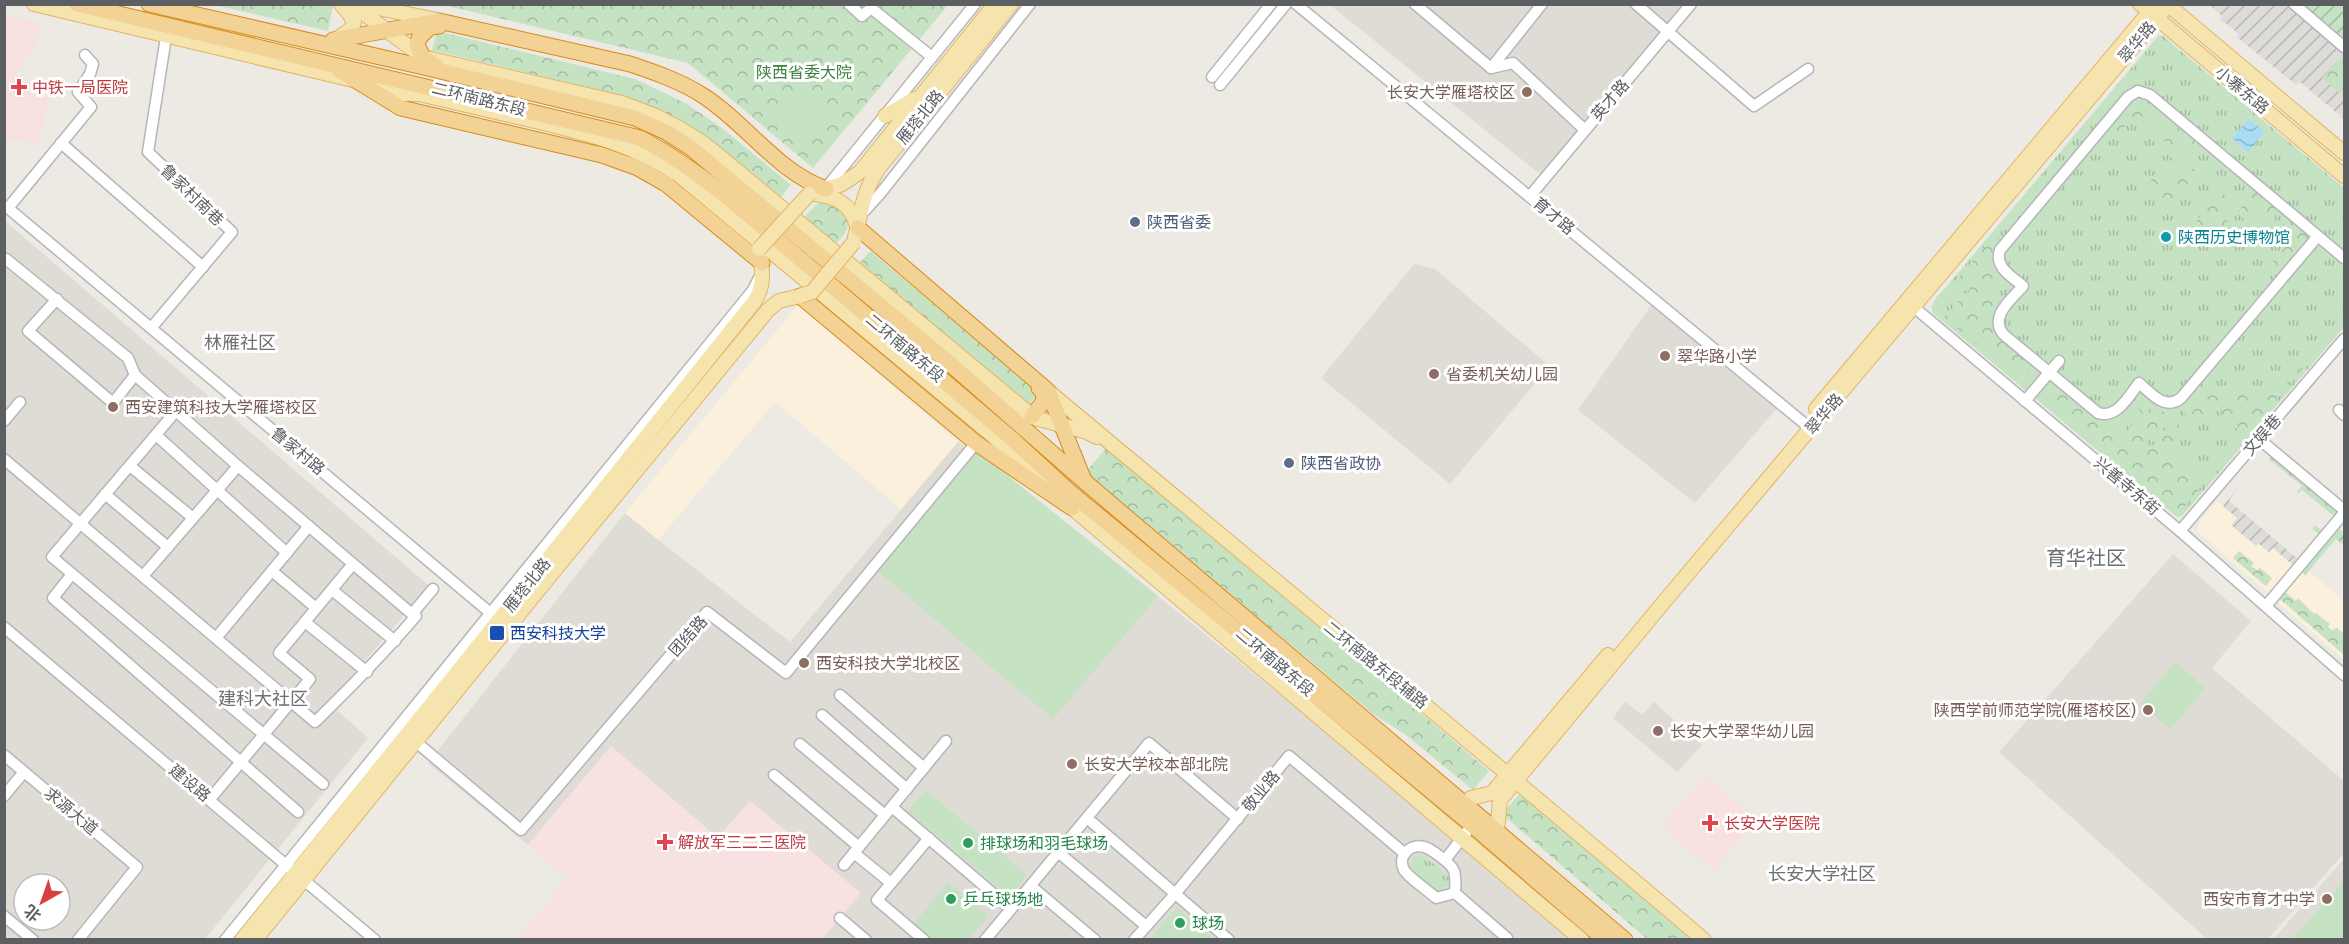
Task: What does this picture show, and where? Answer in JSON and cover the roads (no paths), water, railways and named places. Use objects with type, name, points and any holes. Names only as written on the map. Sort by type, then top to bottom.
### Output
[{"type":"highway","name":"二环南路东段","points":[[77,4],[640,138],[692,168],[1011,438],[1070,492],[1467,831],[1605,939]]},
{"type":"highway","points":[[149,4],[435,65]]},
{"type":"highway","points":[[334,40],[439,21],[630,64],[658,74],[702,95],[801,177],[826,189]]},
{"type":"highway","points":[[435,65],[417,45],[419,38],[430,27],[437,26],[635,73],[674,90],[711,111],[809,194]]},
{"type":"highway","points":[[288,35],[307,34],[435,65]]},
{"type":"highway","points":[[327,63],[401,108],[603,155],[638,168],[666,184],[761,261]]},
{"type":"highway","name":"二环南路东段","points":[[435,65],[635,118],[666,132],[691,148],[948,362],[1371,725],[1498,826],[1625,939]]},
{"type":"highway","points":[[415,84],[409,86],[402,94],[407,104],[595,146],[626,156],[667,177],[745,242],[761,261]]},
{"type":"highway","points":[[857,229],[1048,391],[1084,481]]},
{"type":"highway","points":[[857,229],[872,248],[1043,392],[1044,401],[1032,416]]},
{"type":"highway","points":[[800,296],[976,443],[1072,508]]},
{"type":"highway","points":[[1371,725],[1415,752],[1471,798],[1498,826],[1639,939]]},
{"type":"main road","points":[[34,4],[357,81],[402,94],[419,93],[595,136],[629,147],[664,165],[689,183],[992,434],[1072,508],[1467,831],[1582,939]]},
{"type":"main road","points":[[334,40],[351,29],[354,22],[340,4]]},
{"type":"main road","points":[[351,4],[435,65],[604,98],[656,116],[679,128],[716,153],[1032,416]]},
{"type":"main road","points":[[358,4],[439,21]]},
{"type":"main road","name":"雁塔北路","points":[[809,194],[842,184],[860,172],[995,4]]},
{"type":"main road","name":"雁塔北路","points":[[255,939],[296,871],[417,742],[499,620],[768,310],[779,301],[812,292],[857,229],[861,205],[868,184],[878,169],[1011,4]]},
{"type":"main road","name":"小寨东路","points":[[2158,8],[2344,153]]},
{"type":"main road","name":"小寨东路","points":[[2158,8],[2344,176]]},
{"type":"main road","name":"翠华路","points":[[1471,798],[1492,793],[1512,777],[2158,8]]},
{"type":"main road","points":[[357,81],[415,84]]},
{"type":"main road","points":[[885,116],[921,95]]},
{"type":"main road","points":[[761,261],[809,194],[826,195],[844,203],[853,214],[857,229]]},
{"type":"main road","name":"雁塔北路","points":[[242,939],[754,302],[761,292],[761,261]]},
{"type":"main road","name":"二环南路东段辅路","points":[[1048,391],[1704,939]]},
{"type":"main road","points":[[1003,411],[1032,416],[1087,432],[1113,444]]},
{"type":"main road","name":"翠华路","points":[[1498,826],[1500,800],[1512,777]]},
{"type":"street","points":[[849,4],[862,16],[872,6],[932,57]]},
{"type":"street","points":[[826,189],[975,4]]},
{"type":"street","points":[[857,229],[880,194],[1030,4]]},
{"type":"street","points":[[1271,4],[1216,81],[1286,4]]},
{"type":"street","name":"育才路","points":[[1296,4],[1807,426]]},
{"type":"street","points":[[1415,4],[1491,68]]},
{"type":"street","points":[[1491,68],[1542,4]]},
{"type":"street","points":[[1636,4],[1754,106],[1808,69]]},
{"type":"street","name":"英才路","points":[[1530,196],[1691,4]]},
{"type":"street","points":[[2294,4],[2344,47]]},
{"type":"street","name":"鲁家村南巷","points":[[152,327],[232,232],[148,152],[166,37]]},
{"type":"street","points":[[6,207],[91,107],[78,92],[90,74],[93,64],[86,55]]},
{"type":"street","points":[[1491,68],[1513,63],[1585,130]]},
{"type":"street","points":[[2318,236],[2176,402],[2168,404],[2162,402],[2139,383],[2116,412],[2104,415],[2096,411],[2003,334],[1998,326],[1999,314],[2023,285],[2001,267],[1998,262],[1998,252],[2132,93],[2138,91],[2150,95],[2318,236],[2344,258]]},
{"type":"street","points":[[60,143],[203,267]]},
{"type":"street","name":"鲁家村路","points":[[6,207],[499,620]]},
{"type":"street","points":[[4,459],[315,722],[367,672],[416,616],[238,466],[135,375],[128,358],[6,259]]},
{"type":"street","points":[[57,299],[28,331],[112,403],[135,375]]},
{"type":"street","name":"兴善寺东街","points":[[1910,305],[2180,531],[2344,675]]},
{"type":"street","name":"文娱巷","points":[[2180,531],[2344,339]]},
{"type":"street","points":[[2025,401],[2059,361]]},
{"type":"street","points":[[4,421],[20,402]]},
{"type":"street","points":[[176,411],[52,557],[323,784]]},
{"type":"street","points":[[156,435],[287,553]]},
{"type":"street","points":[[2259,439],[2344,511],[2266,606]]},
{"type":"street","name":"团结路","points":[[417,742],[521,830],[707,612],[786,673],[976,443]]},
{"type":"street","points":[[130,466],[193,518]]},
{"type":"street","points":[[143,576],[238,466]]},
{"type":"street","points":[[105,494],[168,547]]},
{"type":"street","points":[[216,638],[309,526]]},
{"type":"street","points":[[210,799],[310,679],[279,653],[353,564]]},
{"type":"street","points":[[272,571],[316,608]]},
{"type":"street","points":[[72,574],[53,598],[298,812]]},
{"type":"street","points":[[412,614],[433,589]]},
{"type":"street","points":[[332,590],[395,641]]},
{"type":"street","points":[[305,622],[367,672]]},
{"type":"street","name":"建设路","points":[[4,627],[375,939]]},
{"type":"street","points":[[840,695],[924,768]]},
{"type":"street","points":[[822,715],[907,789]]},
{"type":"street","points":[[844,865],[946,741]]},
{"type":"street","points":[[985,939],[1149,743],[1238,819]]},
{"type":"street","points":[[800,744],[929,838],[1011,909]]},
{"type":"street","name":"求源大道","points":[[4,755],[137,867],[78,939]]},
{"type":"street","name":"敬业路","points":[[1134,939],[1175,894],[1289,756],[1404,853],[1402,859],[1404,870],[1426,889],[1437,898],[1455,893]]},
{"type":"street","points":[[4,796],[24,771]]},
{"type":"street","points":[[774,775],[891,884]]},
{"type":"street","points":[[1087,818],[1229,939]]},
{"type":"street","points":[[1445,860],[1467,831]]},
{"type":"street","points":[[924,939],[877,900],[929,838]]},
{"type":"street","points":[[1404,853],[1424,846],[1445,860],[1453,869],[1455,893],[1506,939]]},
{"type":"street","points":[[1058,852],[1146,926]]},
{"type":"street","points":[[225,939],[296,871]]},
{"type":"street","points":[[1030,886],[1095,939]]},
{"type":"street","points":[[4,916],[33,939]]},
{"type":"street","points":[[840,918],[866,939]]},
{"type":"water","points":[[2249,119],[2265,132],[2248,152],[2232,138]]},
{"type":"place","name":"中铁一局医院","points":[[19,87]]},
{"type":"place","name":"长安大学雁塔校区","points":[[1527,92]]},
{"type":"place","name":"陕西省委","points":[[1135,222]]},
{"type":"place","name":"陕西历史博物馆","points":[[2166,237]]},
{"type":"place","name":"翠华路小学","points":[[1665,356]]},
{"type":"place","name":"省委机关幼儿园","points":[[1434,374]]},
{"type":"place","name":"西安建筑科技大学雁塔校区","points":[[113,407]]},
{"type":"place","name":"陕西省政协","points":[[1289,463]]},
{"type":"place","name":"西安科技大学","points":[[497,633]]},
{"type":"place","name":"西安科技大学北校区","points":[[804,663]]},
{"type":"place","name":"陕西学前师范学院(雁塔校区)","points":[[2148,710]]},
{"type":"place","name":"长安大学翠华幼儿园","points":[[1658,731]]},
{"type":"place","name":"长安大学校本部北院","points":[[1072,764]]},
{"type":"place","name":"长安大学医院","points":[[1710,823]]},
{"type":"place","name":"解放军三二三医院","points":[[665,842]]},
{"type":"place","name":"排球场和羽毛球场","points":[[968,843]]},
{"type":"place","name":"乒乓球场地","points":[[951,899]]},
{"type":"place","name":"西安市育才中学","points":[[2327,899]]},
{"type":"place","name":"球场","points":[[1180,923]]},
{"type":"district","name":"林雁社区","points":[[240,343]]},
{"type":"district","name":"育华社区","points":[[2086,558]]},
{"type":"district","name":"建科大社区","points":[[263,699]]},
{"type":"district","name":"长安大学社区","points":[[1822,874]]},
{"type":"park label","name":"陕西省委大院","points":[[804,72]]}]
